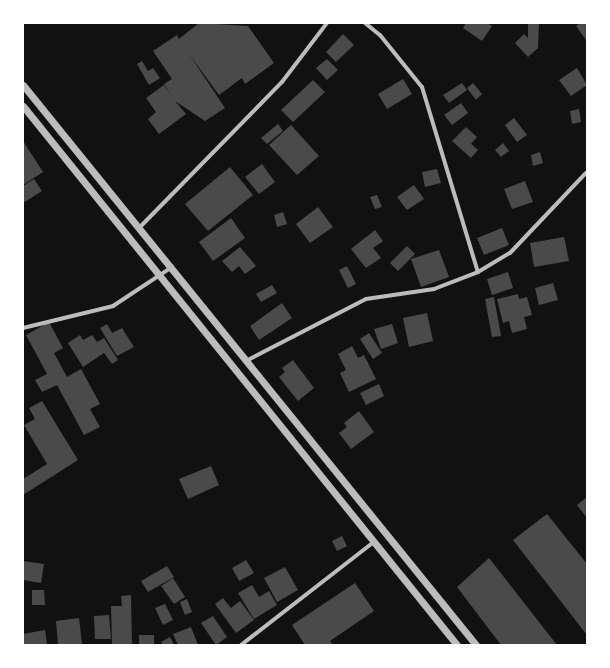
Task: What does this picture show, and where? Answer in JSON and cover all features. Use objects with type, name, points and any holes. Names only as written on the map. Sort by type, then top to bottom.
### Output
[{"type":"street","points":[[140,227],[282,82],[327,23]]},
{"type":"street","points":[[365,23],[380,36],[422,87],[478,272]]},
{"type":"street","points":[[23,85],[172,266],[246,361],[476,645]]},
{"type":"street","points":[[23,106],[457,645]]},
{"type":"street","points":[[246,361],[366,299],[434,289],[478,272],[510,253],[586,173]]},
{"type":"street","points":[[23,328],[113,306],[160,276],[172,266]]},
{"type":"street","points":[[241,645],[374,542]]},
{"type":"building","points":[[199,23],[248,26],[274,63],[245,84],[242,78],[219,95],[189,54],[225,108],[205,121],[175,101],[186,114],[159,134],[148,119],[156,112],[146,98],[164,85],[173,98],[164,84],[172,79],[153,51],[177,35],[179,39]]},
{"type":"building","points":[[466,23],[487,23],[492,26],[482,41],[463,28]]},
{"type":"building","points":[[580,23],[587,23],[586,40],[576,26]]},
{"type":"building","points":[[528,24],[539,24],[538,48],[528,57],[515,43],[524,34],[528,38]]},
{"type":"building","points":[[343,34],[354,45],[336,62],[326,52]]},
{"type":"building","points":[[327,59],[338,70],[327,80],[316,68]]},
{"type":"building","points":[[142,61],[148,71],[153,68],[160,78],[149,85],[137,64]]},
{"type":"building","points":[[577,68],[587,85],[571,96],[559,80]]},
{"type":"building","points":[[403,79],[412,94],[387,109],[378,94]]},
{"type":"building","points":[[313,80],[325,92],[293,122],[281,110]]},
{"type":"building","points":[[462,83],[467,90],[449,103],[443,95]]},
{"type":"building","points":[[473,83],[482,94],[476,100],[467,88]]},
{"type":"building","points":[[461,103],[468,113],[452,125],[444,115]]},
{"type":"building","points":[[579,109],[581,122],[572,124],[570,111]]},
{"type":"building","points":[[514,118],[527,135],[517,142],[505,125]]},
{"type":"building","points":[[278,124],[283,131],[267,144],[261,138]]},
{"type":"building","points":[[291,125],[319,156],[297,175],[269,145]]},
{"type":"building","points":[[466,127],[477,137],[471,144],[478,150],[471,158],[452,141]]},
{"type":"building","points":[[23,141],[43,172],[23,185]]},
{"type":"building","points":[[503,143],[509,151],[501,157],[495,150]]},
{"type":"building","points":[[540,152],[543,163],[533,166],[531,155]]},
{"type":"building","points":[[262,164],[275,182],[259,194],[245,177]]},
{"type":"building","points":[[230,167],[253,195],[208,231],[185,204]]},
{"type":"building","points":[[437,169],[441,183],[425,187],[422,172]]},
{"type":"building","points":[[34,179],[42,191],[23,203],[23,186]]},
{"type":"building","points":[[525,181],[533,202],[512,209],[504,189]]},
{"type":"building","points":[[414,185],[424,199],[407,210],[397,197]]},
{"type":"building","points":[[377,195],[382,207],[375,209],[370,197]]},
{"type":"building","points":[[318,207],[333,227],[310,243],[296,224]]},
{"type":"building","points":[[283,212],[287,224],[277,227],[274,215]]},
{"type":"building","points":[[231,218],[245,238],[213,261],[199,242]]},
{"type":"building","points":[[502,228],[509,245],[484,255],[477,238]]},
{"type":"building","points":[[375,230],[383,241],[373,248],[381,258],[366,268],[351,249]]},
{"type":"building","points":[[564,237],[569,261],[534,267],[530,243]]},
{"type":"building","points":[[407,246],[415,254],[398,271],[390,263]]},
{"type":"building","points":[[240,247],[256,266],[245,274],[239,266],[232,272],[222,261]]},
{"type":"building","points":[[439,250],[449,277],[421,287],[411,259]]},
{"type":"building","points":[[347,266],[356,284],[348,288],[339,270]]},
{"type":"building","points":[[508,272],[513,288],[492,295],[487,279]]},
{"type":"building","points":[[553,283],[558,300],[539,305],[535,288]]},
{"type":"building","points":[[272,285],[277,293],[261,302],[256,294]]},
{"type":"building","points":[[518,294],[519,299],[527,297],[532,315],[524,317],[527,329],[512,333],[509,321],[503,323],[497,299]]},
{"type":"building","points":[[494,297],[501,336],[492,337],[485,299]]},
{"type":"building","points":[[282,303],[292,318],[259,340],[250,326]]},
{"type":"building","points":[[427,313],[433,341],[409,347],[403,318]]},
{"type":"building","points":[[49,322],[63,348],[54,353],[67,377],[81,369],[100,404],[90,409],[100,427],[84,435],[57,385],[42,392],[35,380],[47,374],[26,335]]},
{"type":"building","points":[[107,324],[112,333],[122,328],[134,347],[117,356],[100,328]]},
{"type":"building","points":[[392,324],[398,343],[381,349],[374,329]]},
{"type":"building","points":[[369,333],[382,353],[373,359],[360,339]]},
{"type":"building","points":[[80,335],[83,340],[92,335],[97,342],[104,338],[118,360],[112,364],[104,353],[83,367],[68,343]]},
{"type":"building","points":[[352,346],[358,358],[364,355],[376,379],[349,392],[340,373],[346,370],[338,354]]},
{"type":"building","points":[[293,360],[314,388],[298,401],[279,377],[285,372],[282,368]]},
{"type":"building","points":[[379,384],[384,396],[366,405],[360,393]]},
{"type":"building","points":[[42,401],[78,460],[23,495],[23,479],[47,464],[24,425],[35,419],[29,408]]},
{"type":"building","points":[[359,411],[374,432],[351,449],[339,433],[347,427],[344,423]]},
{"type":"building","points":[[211,466],[219,485],[188,499],[179,479]]},
{"type":"building","points":[[587,497],[587,518],[577,505]]},
{"type":"building","points":[[547,514],[587,564],[587,635],[513,540]]},
{"type":"building","points":[[342,536],[347,546],[337,551],[332,541]]},
{"type":"building","points":[[489,558],[557,645],[501,645],[457,587]]},
{"type":"building","points":[[246,560],[254,573],[239,581],[232,568]]},
{"type":"building","points":[[23,561],[44,564],[41,583],[23,580]]},
{"type":"building","points":[[167,566],[174,577],[148,592],[141,581]]},
{"type":"building","points":[[285,567],[298,590],[277,602],[264,578]]},
{"type":"building","points":[[173,578],[185,597],[174,604],[161,586]]},
{"type":"building","points":[[355,583],[374,611],[330,641],[333,645],[305,645],[292,625]]},
{"type":"building","points":[[252,585],[259,597],[269,591],[277,605],[254,619],[238,593]]},
{"type":"building","points":[[32,590],[44,590],[45,605],[32,605]]},
{"type":"building","points":[[131,595],[132,645],[112,645],[111,606],[122,606],[121,596]]},
{"type":"building","points":[[223,598],[231,608],[240,601],[254,620],[236,633],[215,604]]},
{"type":"building","points":[[187,599],[192,612],[185,615],[180,602]]},
{"type":"building","points":[[165,604],[173,620],[163,625],[155,608]]},
{"type":"building","points":[[109,615],[111,639],[95,639],[94,616]]},
{"type":"building","points":[[213,616],[227,637],[216,645],[201,623]]},
{"type":"building","points":[[79,618],[82,644],[58,645],[56,621]]},
{"type":"building","points":[[191,627],[198,645],[178,645],[173,634]]},
{"type":"building","points":[[45,630],[47,644],[23,645],[23,634]]},
{"type":"building","points":[[139,635],[154,635],[154,645],[139,645]]},
{"type":"building","points":[[170,637],[174,645],[163,645],[161,642]]}]
